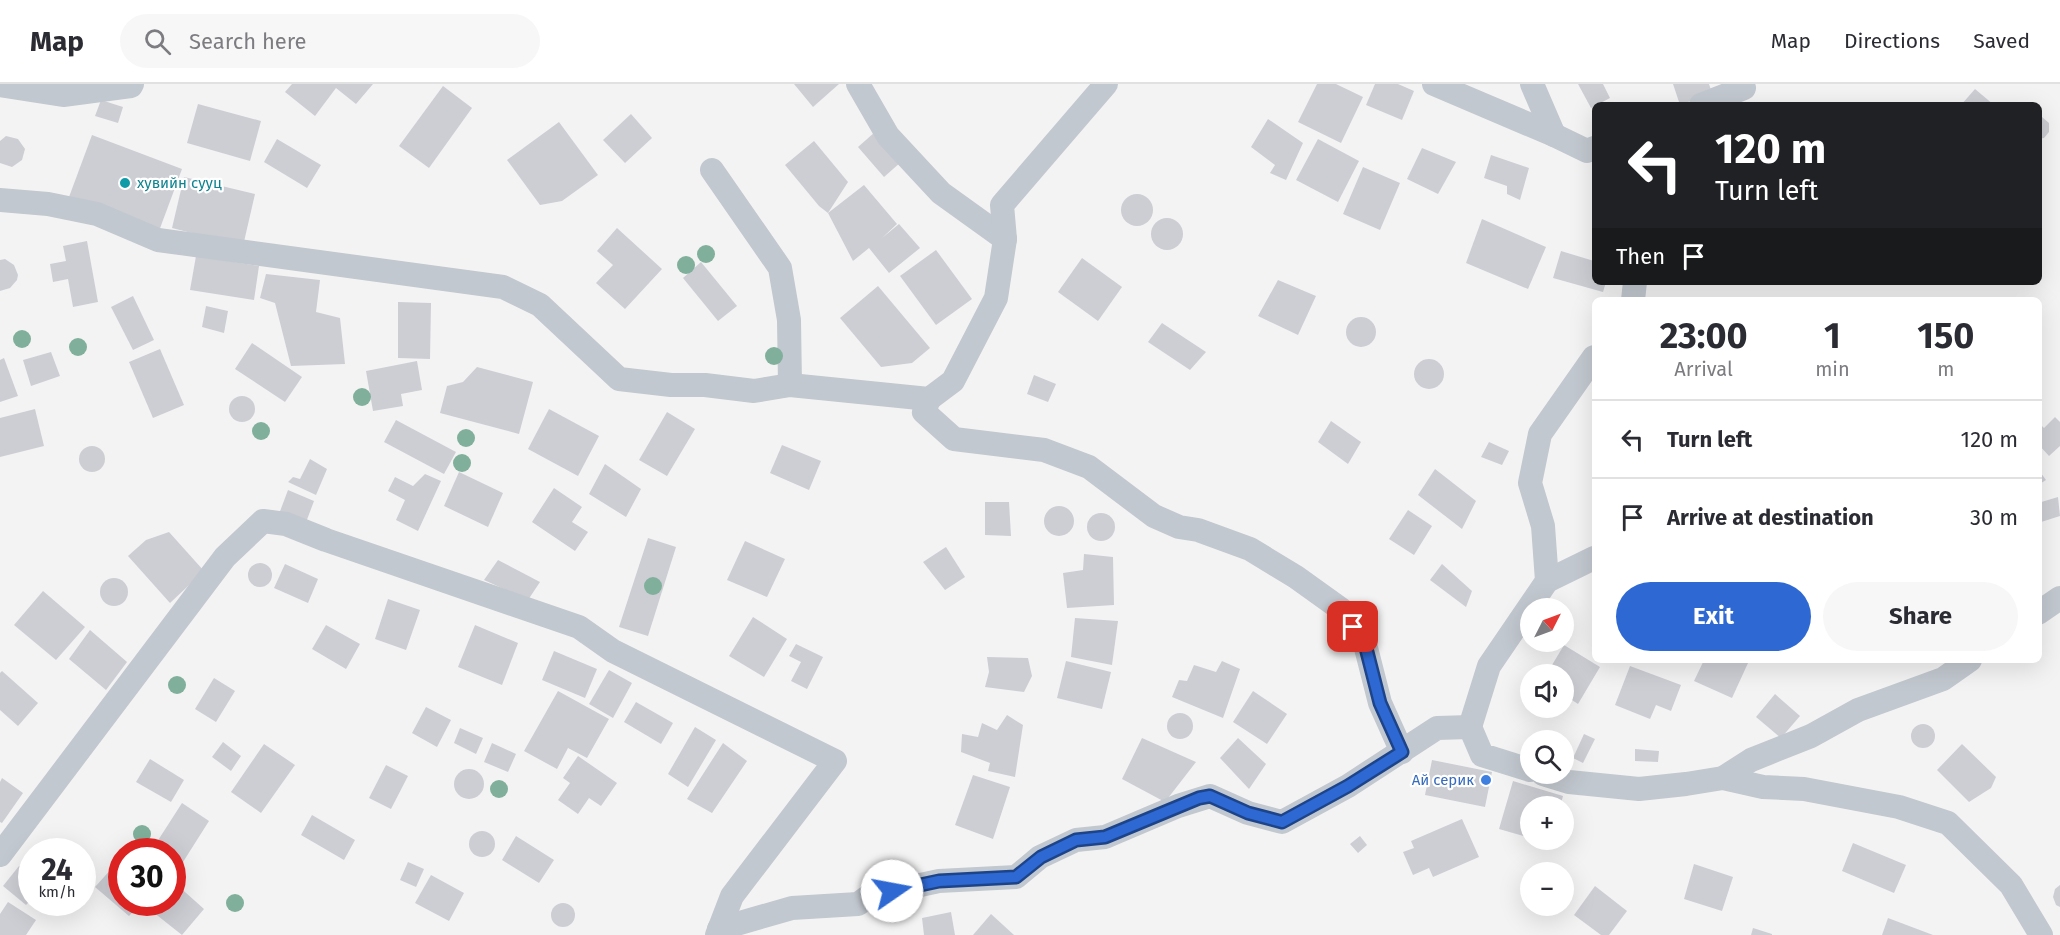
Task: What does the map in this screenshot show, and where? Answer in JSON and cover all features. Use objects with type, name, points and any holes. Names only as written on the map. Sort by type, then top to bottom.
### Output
[{"type":"street","points":[[0,85],[63,95],[131,86],[132,84]]},
{"type":"street","points":[[858,84],[888,136],[942,193],[1005,239]]},
{"type":"street","points":[[1106,84],[1002,205],[1005,239],[996,298],[953,381],[929,399],[924,412],[954,440],[1044,450],[1089,467],[1154,516],[1179,527],[1198,530],[1250,549],[1296,577],[1342,610],[1365,644],[1380,703],[1402,752]]},
{"type":"street","points":[[1434,84],[1592,153]]},
{"type":"street","points":[[1532,84],[1554,135]]},
{"type":"street","points":[[1709,102],[1744,88]]},
{"type":"street","points":[[712,170],[780,268],[789,320],[790,385]]},
{"type":"street","points":[[0,200],[48,204],[97,214],[158,240],[503,287],[540,305],[619,379],[754,391],[790,385],[929,399]]},
{"type":"street","points":[[1547,582],[1543,526],[1530,483],[1540,434],[1592,360]]},
{"type":"street","points":[[0,855],[225,556],[263,520],[286,524],[326,540],[579,627],[613,651],[835,761],[732,896],[718,932]]},
{"type":"street","points":[[1520,767],[1482,755],[1470,728],[1489,666],[1547,582],[1592,559]]},
{"type":"street","points":[[2042,610],[2060,598]]},
{"type":"street","points":[[1723,778],[1751,760],[1811,736],[1858,711],[1943,679],[1966,663]]},
{"type":"street","points":[[718,932],[792,908],[858,904],[869,896],[939,881],[1016,877],[1041,857],[1076,840],[1105,837],[1178,806],[1210,796],[1248,813],[1282,822],[1348,786],[1437,728],[1470,728]]},
{"type":"street","points":[[1574,782],[1639,789],[1723,778],[1763,787],[1804,789],[1899,807],[1948,823],[2011,885],[2041,935]]},
{"type":"building","points":[[292,84],[373,84],[356,104],[336,88],[315,116],[285,92]]},
{"type":"building","points":[[794,84],[839,84],[813,107]]},
{"type":"building","points":[[1317,84],[1336,84],[1363,97],[1341,143],[1298,122]]},
{"type":"building","points":[[1375,84],[1398,84],[1414,91],[1402,120],[1366,105]]},
{"type":"building","points":[[1578,84],[1603,84],[1610,98],[1602,102],[1592,102],[1591,108]]},
{"type":"building","points":[[1673,84],[1709,84],[1712,93],[1688,102],[1679,102]]},
{"type":"building","points":[[443,86],[472,108],[429,168],[399,146]]},
{"type":"building","points":[[1975,89],[1990,102],[1964,102]]},
{"type":"building","points":[[101,100],[123,107],[118,123],[95,116]]},
{"type":"building","points":[[198,104],[261,121],[250,161],[187,143]]},
{"type":"building","points":[[631,114],[652,138],[625,163],[603,140]]},
{"type":"building","points":[[2042,117],[2049,123],[2049,132],[2042,138]]},
{"type":"building","points":[[1268,119],[1303,143],[1286,180],[1270,173],[1275,165],[1251,147]]},
{"type":"building","points":[[559,122],[598,175],[562,201],[540,205],[507,160]]},
{"type":"building","points":[[875,132],[901,162],[884,177],[858,147]]},
{"type":"building","name":"хувийн сууц","points":[[92,135],[182,169],[159,231],[69,197]]},
{"type":"building","points":[[6,136],[18,139],[25,149],[22,160],[12,167],[0,163],[0,141]]},
{"type":"building","points":[[277,139],[321,165],[307,188],[264,162]]},
{"type":"building","points":[[1318,139],[1359,161],[1338,202],[1296,180]]},
{"type":"building","points":[[814,141],[848,182],[828,213],[819,206],[785,165]]},
{"type":"building","points":[[1422,148],[1456,162],[1438,194],[1407,179]]},
{"type":"building","points":[[1491,155],[1529,168],[1520,200],[1507,194],[1507,186],[1484,178]]},
{"type":"building","points":[[1363,167],[1400,183],[1380,230],[1343,214]]},
{"type":"building","points":[[184,177],[255,194],[243,246],[172,228]]},
{"type":"building","points":[[864,185],[897,224],[882,238],[899,224],[920,248],[889,273],[869,248],[853,261],[828,213]]},
{"type":"building","points":[[1137,194],[1148,199],[1153,210],[1148,221],[1137,226],[1126,221],[1121,210],[1126,199]]},
{"type":"building","points":[[1167,218],[1178,223],[1183,234],[1178,245],[1167,250],[1156,245],[1151,234],[1156,223]]},
{"type":"building","points":[[1482,219],[1546,247],[1528,289],[1466,263]]},
{"type":"building","points":[[617,228],[662,269],[625,309],[596,283],[613,265],[597,251]]},
{"type":"building","points":[[87,241],[98,302],[73,307],[68,279],[53,282],[50,264],[66,261],[63,246]]},
{"type":"building","points":[[936,250],[972,299],[936,325],[900,276]]},
{"type":"building","points":[[1561,251],[1592,260],[1592,285],[1605,285],[1603,292],[1553,278]]},
{"type":"building","points":[[196,256],[259,266],[254,300],[190,290]]},
{"type":"building","points":[[1082,258],[1122,287],[1098,321],[1058,292]]},
{"type":"building","points":[[5,259],[14,265],[18,275],[10,288],[0,291],[0,260]]},
{"type":"building","points":[[701,262],[737,306],[718,321],[683,278]]},
{"type":"building","points":[[266,274],[320,280],[316,312],[340,318],[345,364],[291,366],[275,303],[260,298]]},
{"type":"building","points":[[1278,280],[1316,296],[1298,335],[1258,316]]},
{"type":"building","points":[[878,286],[930,348],[912,363],[881,367],[840,318]]},
{"type":"building","points":[[133,296],[154,340],[133,350],[111,307]]},
{"type":"building","points":[[398,302],[431,303],[430,359],[398,358]]},
{"type":"building","points":[[206,306],[228,311],[224,333],[202,327]]},
{"type":"building","points":[[1361,317],[1367,318],[1375,326],[1375,338],[1367,346],[1361,347],[1355,346],[1347,338],[1346,332],[1347,326],[1355,318]]},
{"type":"building","points":[[1162,323],[1206,352],[1190,370],[1148,342]]},
{"type":"building","points":[[252,343],[302,377],[285,402],[235,369]]},
{"type":"building","points":[[160,349],[184,405],[153,418],[129,362]]},
{"type":"building","points":[[51,352],[60,376],[31,386],[23,360]]},
{"type":"building","points":[[4,358],[18,396],[0,402],[0,360]]},
{"type":"building","points":[[1429,359],[1435,360],[1443,368],[1443,380],[1435,388],[1429,389],[1423,388],[1415,380],[1414,374],[1415,368],[1423,360]]},
{"type":"building","points":[[417,361],[422,390],[401,394],[403,406],[373,411],[366,371]]},
{"type":"building","points":[[477,367],[533,382],[519,434],[440,413],[447,386],[463,382]]},
{"type":"building","points":[[1034,375],[1056,384],[1048,402],[1027,394]]},
{"type":"building","points":[[242,396],[251,400],[255,409],[251,418],[242,422],[233,418],[229,409],[233,400]]},
{"type":"building","points":[[35,409],[44,446],[0,457],[0,418]]},
{"type":"building","points":[[549,409],[599,436],[578,476],[528,449]]},
{"type":"building","points":[[667,412],[695,429],[667,476],[639,460]]},
{"type":"building","points":[[2055,417],[2060,422],[2060,446],[2049,456],[2042,448],[2042,426],[2044,428]]},
{"type":"building","points":[[396,420],[456,452],[444,474],[384,442]]},
{"type":"building","points":[[1331,421],[1361,442],[1348,464],[1318,442]]},
{"type":"building","points":[[1489,442],[1509,451],[1502,465],[1481,457]]},
{"type":"building","points":[[782,445],[821,461],[809,490],[770,473]]},
{"type":"building","points":[[92,446],[101,450],[105,459],[101,468],[92,472],[83,468],[79,459],[83,450]]},
{"type":"building","points":[[310,459],[327,469],[316,495],[288,482],[293,477],[300,479]]},
{"type":"building","points":[[605,464],[641,489],[626,517],[589,494]]},
{"type":"building","points":[[1435,469],[1476,501],[1462,529],[1418,495]]},
{"type":"building","points":[[459,472],[503,493],[488,527],[444,506]]},
{"type":"building","points":[[425,474],[441,481],[418,531],[396,520],[405,500],[388,491],[395,477],[413,486]]},
{"type":"building","points":[[554,488],[582,507],[572,522],[588,532],[575,551],[532,522]]},
{"type":"building","points":[[288,490],[314,501],[305,525],[279,514]]},
{"type":"building","points":[[2058,497],[2060,516],[2042,522],[2042,502]]},
{"type":"building","points":[[985,502],[1009,502],[1011,536],[985,535]]},
{"type":"building","points":[[1059,506],[1065,507],[1073,515],[1073,527],[1065,535],[1059,536],[1053,535],[1045,527],[1044,521],[1045,515],[1053,507]]},
{"type":"building","points":[[1408,510],[1432,526],[1414,555],[1389,539]]},
{"type":"building","points":[[1101,513],[1111,517],[1115,527],[1111,537],[1101,541],[1091,537],[1087,527],[1091,517]]},
{"type":"building","points":[[169,532],[204,571],[170,603],[128,556],[146,540]]},
{"type":"building","points":[[648,538],[676,547],[648,636],[619,627]]},
{"type":"building","points":[[745,541],[785,559],[767,597],[727,580]]},
{"type":"building","points":[[946,547],[965,577],[945,590],[923,562]]},
{"type":"building","points":[[1084,554],[1113,557],[1114,605],[1067,608],[1063,573],[1083,570]]},
{"type":"building","points":[[498,560],[540,582],[528,600],[484,580]]},
{"type":"building","points":[[260,563],[269,566],[272,575],[269,584],[260,587],[251,584],[248,575],[251,566]]},
{"type":"building","points":[[285,564],[318,579],[308,603],[274,588]]},
{"type":"building","points":[[1442,564],[1472,591],[1466,607],[1430,580]]},
{"type":"building","points":[[114,578],[124,582],[128,592],[124,602],[114,606],[104,602],[100,592],[104,582]]},
{"type":"building","points":[[43,591],[85,627],[56,660],[14,625]]},
{"type":"building","points":[[388,599],[420,610],[406,650],[375,639]]},
{"type":"building","points":[[753,617],[787,639],[764,677],[729,656]]},
{"type":"building","points":[[1075,618],[1118,621],[1112,665],[1071,657]]},
{"type":"building","points":[[326,625],[360,644],[346,669],[312,649]]},
{"type":"building","points":[[475,625],[518,643],[502,685],[458,667]]},
{"type":"building","points":[[90,630],[127,662],[106,690],[69,659]]},
{"type":"building","points":[[796,644],[823,657],[807,689],[791,681],[801,662],[789,656]]},
{"type":"building","points":[[554,651],[597,669],[585,698],[542,680]]},
{"type":"building","points":[[1574,651],[1600,667],[1578,704],[1574,701],[1574,664],[1553,664],[1560,652]]},
{"type":"building","points":[[987,657],[1028,658],[1032,676],[1024,692],[985,687],[989,672]]},
{"type":"building","points":[[1066,661],[1111,672],[1102,709],[1057,698]]},
{"type":"building","points":[[1222,661],[1240,669],[1223,718],[1172,697],[1179,680],[1187,681],[1194,665],[1216,672]]},
{"type":"building","points":[[1703,663],[1748,663],[1732,698],[1694,681]]},
{"type":"building","points":[[1630,666],[1681,685],[1671,711],[1656,705],[1650,719],[1615,705]]},
{"type":"building","points":[[609,670],[632,683],[613,718],[589,704]]},
{"type":"building","points":[[2,671],[38,703],[18,726],[0,710],[0,673]]},
{"type":"building","points":[[214,678],[235,691],[216,722],[195,709]]},
{"type":"building","points":[[558,691],[609,719],[587,758],[568,748],[557,769],[524,751]]},
{"type":"building","points":[[1253,691],[1287,714],[1267,744],[1233,722]]},
{"type":"building","points":[[1775,694],[1800,716],[1781,738],[1756,717]]},
{"type":"building","points":[[636,702],[673,723],[661,744],[624,722]]},
{"type":"building","points":[[426,707],[451,720],[437,747],[412,733]]},
{"type":"building","points":[[1180,713],[1189,717],[1193,726],[1189,735],[1180,739],[1171,735],[1167,726],[1171,717]]},
{"type":"building","points":[[1007,715],[1023,725],[1015,777],[988,771],[990,763],[961,752],[962,734],[978,737],[982,723],[997,730]]},
{"type":"building","points":[[1923,724],[1931,728],[1935,736],[1931,744],[1923,748],[1915,744],[1911,736],[1915,728]]},
{"type":"building","points":[[695,727],[716,740],[688,787],[668,774]]},
{"type":"building","points":[[460,728],[483,738],[476,754],[454,743]]},
{"type":"building","points":[[1584,734],[1595,739],[1583,763],[1574,758]]},
{"type":"building","points":[[1142,738],[1196,762],[1165,802],[1122,779]]},
{"type":"building","points":[[1238,738],[1266,764],[1249,789],[1220,758]]},
{"type":"building","points":[[223,742],[241,756],[231,771],[212,757]]},
{"type":"building","points":[[492,743],[516,754],[508,772],[484,762]]},
{"type":"building","points":[[723,743],[747,761],[712,813],[687,799]]},
{"type":"building","points":[[264,744],[295,765],[261,813],[231,792]]},
{"type":"building","points":[[1962,744],[1996,777],[1991,788],[1969,802],[1937,770]]},
{"type":"building","points":[[1635,749],[1659,751],[1658,762],[1635,761]]},
{"type":"building","points":[[578,756],[617,783],[601,806],[589,798],[578,814],[558,800],[570,783],[563,778]]},
{"type":"building","points":[[150,759],[184,780],[171,802],[136,782]]},
{"type":"building","points":[[1432,760],[1492,772],[1485,807],[1425,795]]},
{"type":"building","points":[[386,765],[408,776],[391,809],[369,798]]},
{"type":"building","points":[[469,769],[480,773],[484,784],[480,795],[469,799],[458,795],[454,784],[458,773]]},
{"type":"building","points":[[973,775],[1010,787],[993,839],[955,825]]},
{"type":"building","points":[[2,778],[23,793],[2,823],[0,822],[0,782]]},
{"type":"building","points":[[1513,781],[1563,796],[1520,796],[1520,835],[1499,829]]},
{"type":"building","points":[[182,803],[209,821],[186,857],[186,838],[160,838]]},
{"type":"building","points":[[312,815],[355,840],[344,860],[301,835]]},
{"type":"building","points":[[1462,819],[1479,857],[1433,877],[1429,868],[1413,875],[1403,852],[1414,848],[1411,841]]},
{"type":"building","points":[[482,831],[491,835],[495,844],[491,853],[482,857],[473,853],[469,844],[473,835]]},
{"type":"building","points":[[516,836],[554,860],[539,883],[502,860]]},
{"type":"building","points":[[1360,836],[1367,845],[1358,853],[1350,844]]},
{"type":"building","points":[[1853,843],[1906,865],[1894,893],[1842,871]]},
{"type":"building","points":[[408,862],[424,869],[416,887],[400,880]]},
{"type":"building","points":[[1694,864],[1733,877],[1722,911],[1684,899]]},
{"type":"building","points":[[18,867],[18,898],[3,886]]},
{"type":"building","points":[[108,873],[108,898],[96,886]]},
{"type":"building","points":[[431,875],[464,893],[449,921],[415,903]]},
{"type":"building","points":[[2060,885],[2060,907],[2056,905],[2053,897],[2055,889]]},
{"type":"building","points":[[1595,886],[1627,911],[1609,935],[1601,935],[1574,915]]},
{"type":"building","points":[[186,893],[204,909],[182,935],[158,916],[186,916]]},
{"type":"building","points":[[8,902],[18,908],[18,916],[30,916],[36,920],[26,935],[0,935],[0,914]]},
{"type":"building","points":[[563,903],[568,904],[574,910],[574,920],[568,926],[563,927],[558,926],[552,920],[551,915],[552,910],[558,904]]},
{"type":"building","points":[[951,912],[955,935],[924,935],[922,918]]},
{"type":"building","points":[[991,914],[1014,935],[973,935]]},
{"type":"building","points":[[1888,918],[1933,935],[1882,935]]},
{"type":"building","points":[[1753,928],[1772,934],[1772,935],[1751,935]]},
{"type":"place","name":"хувийн сууц","points":[[125,183]]},
{"type":"place","name":"Ай серик","points":[[1486,780]]},
{"type":"route","points":[[892,891],[939,881],[1016,877],[1041,857],[1076,840],[1105,837],[1199,798],[1210,796],[1248,813],[1282,822],[1348,786],[1402,752],[1380,703],[1365,644],[1353,627]]}]
